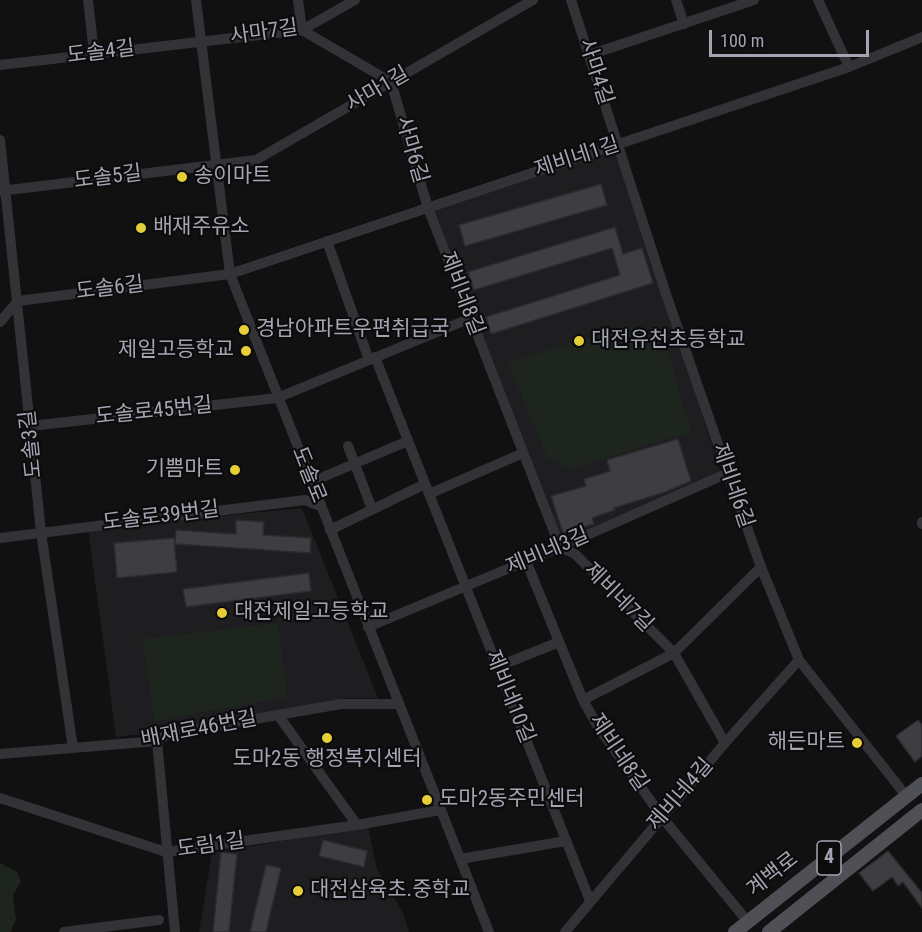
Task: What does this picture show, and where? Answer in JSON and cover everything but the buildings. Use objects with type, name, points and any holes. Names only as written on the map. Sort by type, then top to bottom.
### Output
[{"type":"main road","name":"계백로","points":[[735,932],[922,784]]},
{"type":"main road","name":"계백로","points":[[769,932],[922,810]]},
{"type":"street","points":[[88,0],[94,53]]},
{"type":"street","name":"도솔로","points":[[196,0],[230,274],[489,932]]},
{"type":"street","points":[[298,0],[302,30],[392,82]]},
{"type":"street","name":"사마7길","points":[[201,42],[302,30],[355,0]]},
{"type":"street","name":"사마1길","points":[[217,165],[256,160],[533,0]]},
{"type":"street","name":"사마4길","points":[[571,0],[618,144]]},
{"type":"street","points":[[676,0],[684,24]]},
{"type":"street","points":[[589,55],[754,0]]},
{"type":"street","points":[[818,0],[849,67]]},
{"type":"street","name":"제비네1길","points":[[230,274],[849,67],[922,37]]},
{"type":"street","name":"도솔4길","points":[[0,65],[201,42]]},
{"type":"street","name":"사마6길","points":[[392,82],[428,208]]},
{"type":"street","name":"도솔3길","points":[[0,140],[3,191],[18,301],[41,532],[73,748]]},
{"type":"street","name":"제비네6길","points":[[618,144],[666,294],[728,473],[761,567],[799,660],[907,797]]},
{"type":"street","name":"도솔5길","points":[[3,191],[217,165]]},
{"type":"street","name":"제비네8길","points":[[428,208],[560,548]]},
{"type":"street","name":"제비네10길","points":[[327,241],[372,359],[408,441],[590,901]]},
{"type":"street","name":"도솔6길","points":[[18,301],[230,274]]},
{"type":"street","points":[[0,322],[18,301]]},
{"type":"street","points":[[277,398],[471,318]]},
{"type":"street","name":"도솔로45번길","points":[[30,426],[277,398]]},
{"type":"street","points":[[311,482],[408,441]]},
{"type":"street","points":[[348,446],[372,509]]},
{"type":"street","points":[[330,530],[372,509],[523,453]]},
{"type":"street","name":"제비네3길","points":[[368,627],[560,548],[728,473]]},
{"type":"street","name":"도솔로39번길","points":[[0,538],[304,500],[320,506]]},
{"type":"street","name":"제비네7길","points":[[560,548],[574,554],[674,653],[725,743]]},
{"type":"street","name":"제비네8길","points":[[526,561],[584,700],[597,725],[662,817],[748,922]]},
{"type":"street","name":"제비네7길","points":[[584,700],[674,653],[761,567]]},
{"type":"street","points":[[497,666],[559,642]]},
{"type":"street","name":"제비네4길","points":[[565,932],[725,743],[799,660]]},
{"type":"street","name":"배재로46번길","points":[[0,754],[156,741],[168,734],[341,704],[398,704]]},
{"type":"street","points":[[278,715],[357,825]]},
{"type":"street","points":[[156,741],[175,932]]},
{"type":"street","name":"도림1길","points":[[0,798],[166,852],[357,825],[440,810]]},
{"type":"street","points":[[460,859],[566,841]]},
{"type":"street","points":[[64,932],[143,927],[159,920]]},
{"type":"shaded area","name":"대전유천초등학교","points":[[618,144],[721,474],[558,543],[428,208]]},
{"type":"shaded area","points":[[629,325],[659,342],[668,352],[691,432],[570,469],[547,457],[508,363]]},
{"type":"shaded area","name":"대전제일고등학교","points":[[302,508],[378,698],[345,698],[272,718],[116,737],[88,529]]},
{"type":"shaded area","points":[[278,623],[287,697],[154,721],[143,639]]},
{"type":"shaded area","name":"대전삼육초.중학교","points":[[368,826],[377,869],[403,913],[409,932],[199,932],[212,853]]},
{"type":"shaded area","points":[[0,863],[17,872],[21,882],[13,895],[16,920],[10,932],[0,932]]},
{"type":"place","name":"송이마트","points":[[182,177]]},
{"type":"place","name":"배재주유소","points":[[141,228]]},
{"type":"place","name":"경남아파트우편취급국","points":[[244,330]]},
{"type":"place","name":"대전유천초등학교","points":[[579,341]]},
{"type":"place","name":"제일고등학교","points":[[246,351]]},
{"type":"place","name":"기쁨마트","points":[[235,470]]},
{"type":"place","name":"대전제일고등학교","points":[[222,613]]},
{"type":"place","name":"도마2동 행정복지센터","points":[[327,738]]},
{"type":"place","name":"해든마트","points":[[857,743]]},
{"type":"place","name":"도마2동주민센터","points":[[427,800]]},
{"type":"place","name":"대전삼육초.중학교","points":[[298,891]]}]
